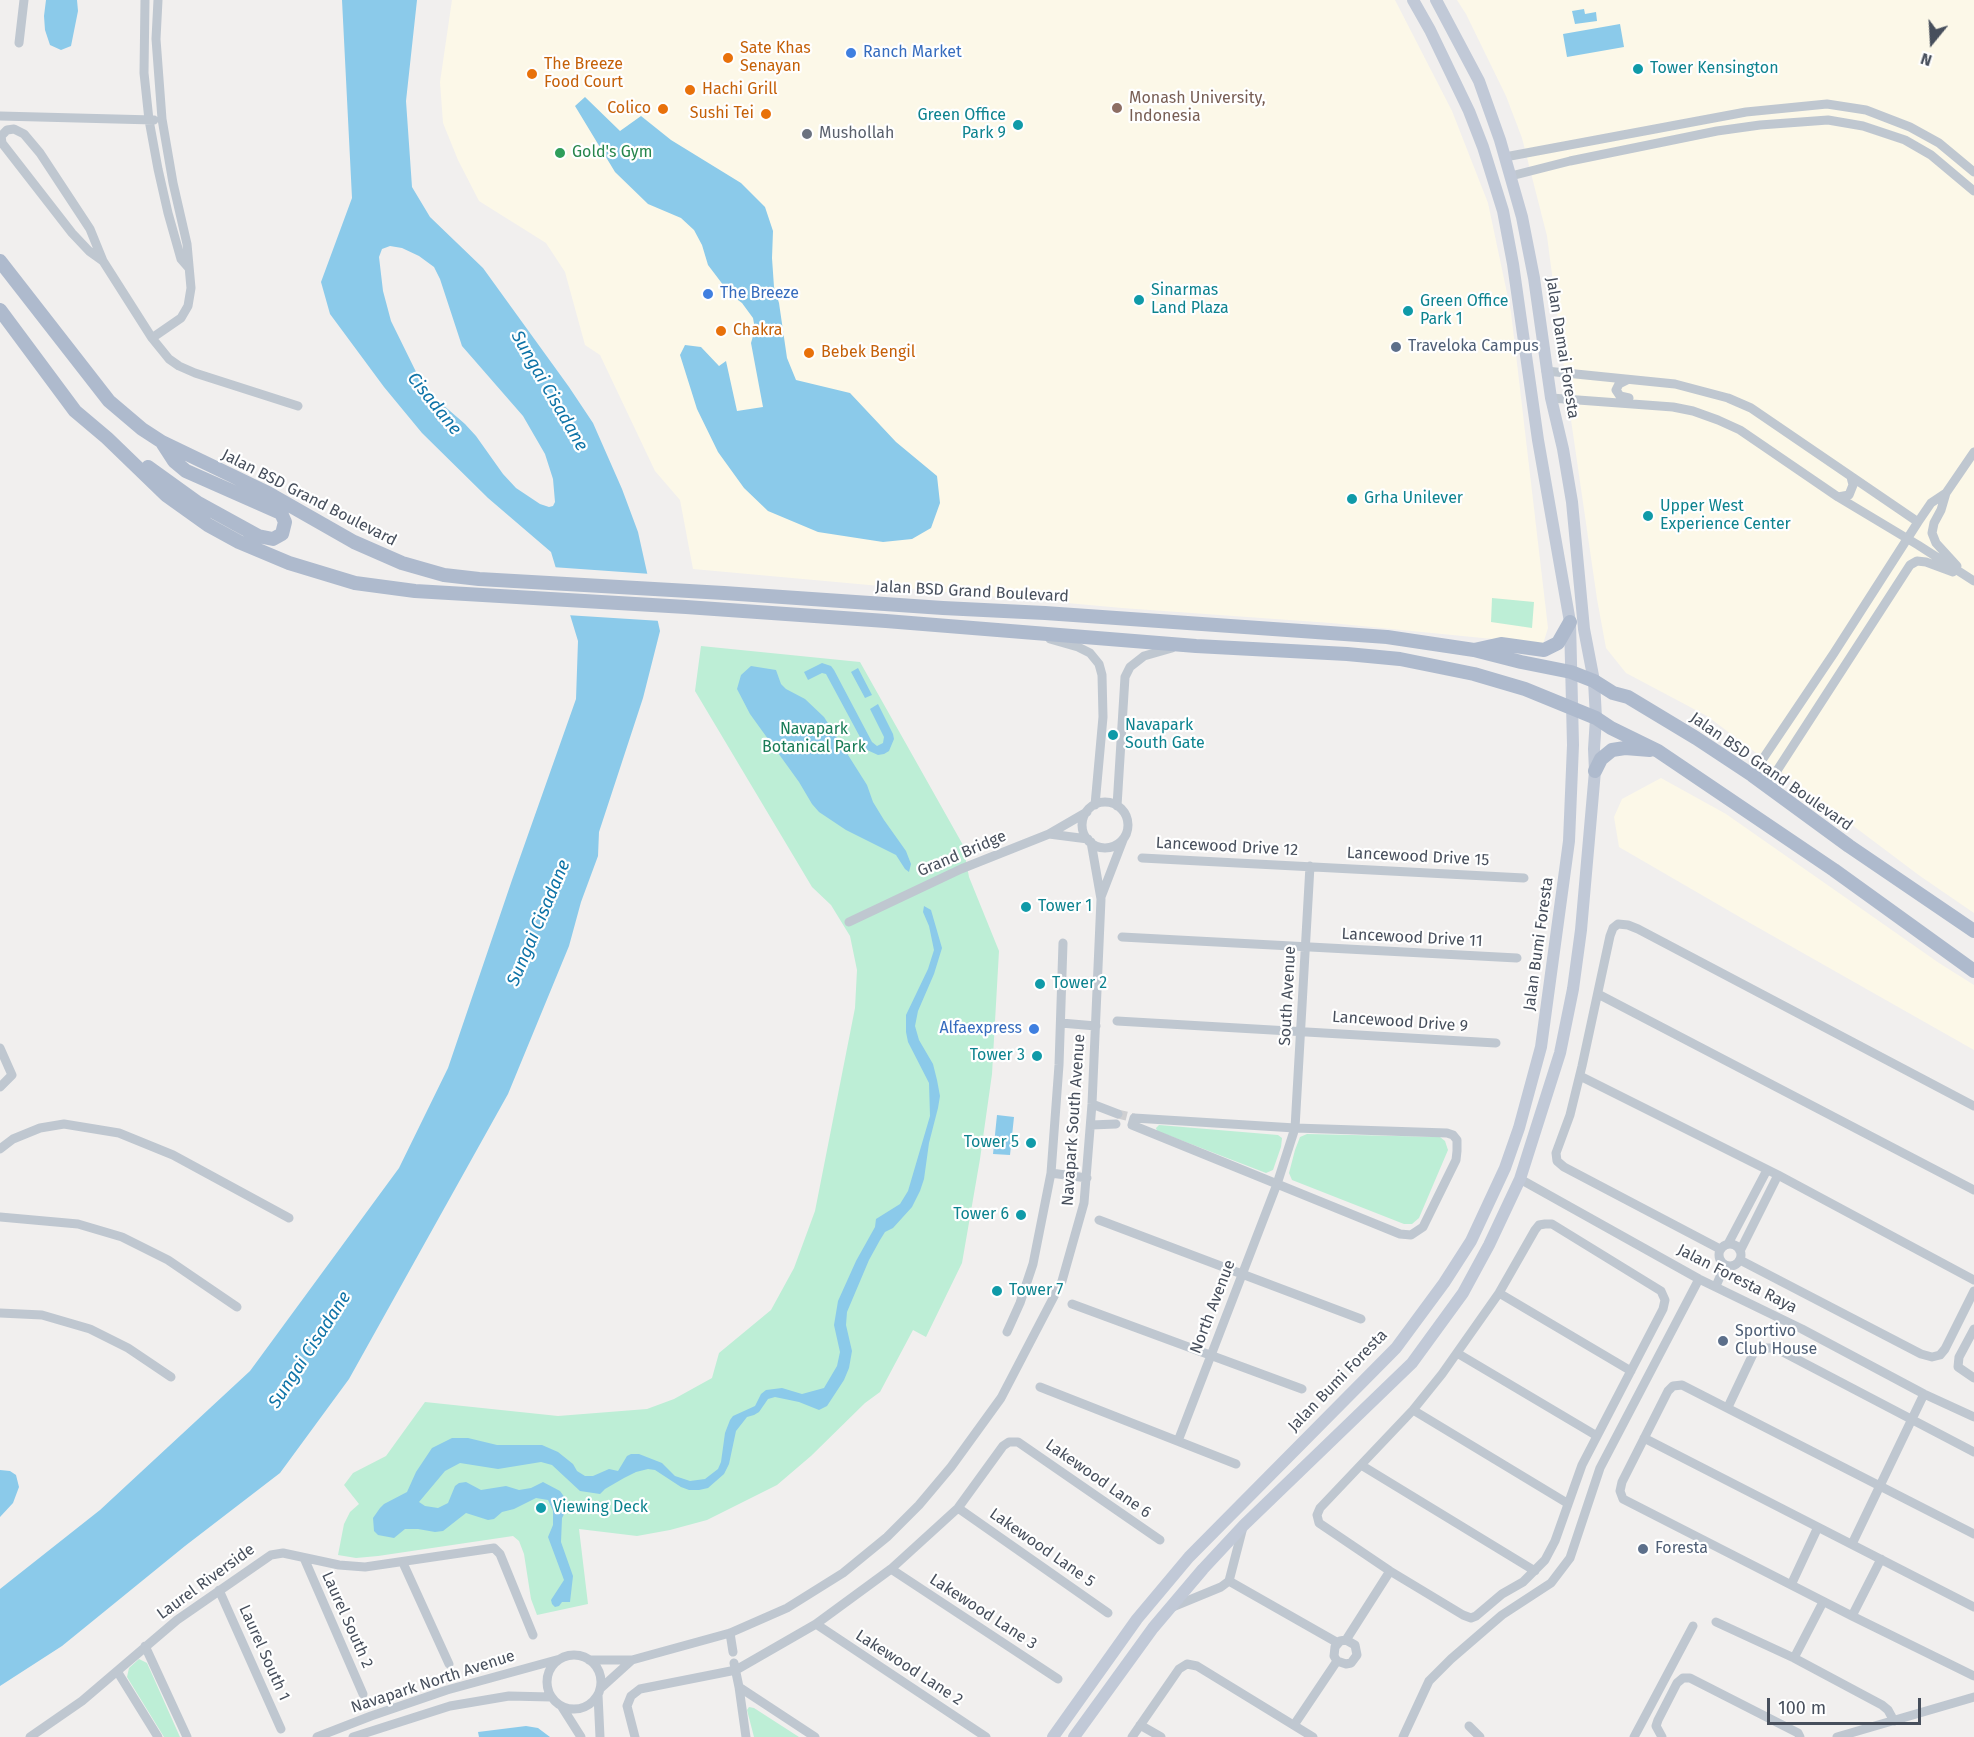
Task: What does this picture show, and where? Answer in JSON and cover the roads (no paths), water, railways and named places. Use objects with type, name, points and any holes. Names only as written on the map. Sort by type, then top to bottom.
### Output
[{"type":"main road","points":[[1413,0],[1469,111],[1503,211],[1514,264],[1538,440],[1570,622],[1573,659],[1572,708]]},
{"type":"main road","name":"Jalan Damai Foresta","points":[[1436,0],[1479,81],[1505,157],[1522,217],[1532,266],[1546,371],[1572,502],[1584,629],[1594,681],[1596,718]]},
{"type":"main road","name":"Jalan BSD Grand Boulevard","points":[[0,261],[109,401],[131,421],[162,442],[268,493],[354,543],[402,563],[444,576],[502,581],[724,593],[1387,637],[1474,650],[1571,672],[1594,681],[1613,693],[1628,697],[1696,738],[1974,931]]},
{"type":"main road","name":"Jalan BSD Grand Boulevard","points":[[0,310],[75,411],[185,510],[264,554],[339,580],[367,586],[500,597],[686,607],[1196,646],[1347,654],[1400,659],[1474,674],[1525,689],[1596,718],[1658,751],[1834,870],[1974,971]]},
{"type":"main road","points":[[107,438],[175,488],[219,516],[266,539],[276,539],[282,534],[285,522],[281,513],[186,471],[174,461],[162,442]]},
{"type":"main road","points":[[1474,650],[1501,644],[1545,650],[1558,643],[1570,622]]},
{"type":"main road","name":"Jalan Bumi Foresta","points":[[1053,1737],[1137,1619],[1189,1557],[1227,1516],[1396,1348],[1444,1283],[1471,1240],[1505,1168],[1519,1128],[1541,1047],[1569,841],[1572,788],[1572,708]]},
{"type":"main road","points":[[1074,1737],[1153,1628],[1244,1525],[1412,1362],[1463,1293],[1489,1245],[1520,1179],[1560,1053],[1581,930],[1595,771],[1596,718]]},
{"type":"main road","points":[[1595,771],[1601,759],[1612,750],[1625,748],[1658,751]]},
{"type":"main road","points":[[1396,1348],[1412,1362]]},
{"type":"street","points":[[19,43],[24,0]]},
{"type":"street","points":[[145,0],[144,73],[149,120],[162,187],[179,254],[188,267]]},
{"type":"street","points":[[152,338],[177,322],[186,312],[191,288],[186,244],[162,119],[157,51],[158,0]]},
{"type":"street","points":[[1505,157],[1746,112],[1827,104],[1866,110],[1910,126],[1939,143],[1974,172]]},
{"type":"street","points":[[0,116],[162,119]]},
{"type":"street","points":[[1511,176],[1570,161],[1717,131],[1784,122],[1828,120],[1863,126],[1905,140],[1931,155],[1974,191]]},
{"type":"street","points":[[103,261],[89,251],[72,233],[2,143],[1,136],[7,130],[14,129],[21,132],[40,153],[90,229],[103,261],[152,338],[169,359],[185,369],[298,406]]},
{"type":"street","points":[[1567,146],[1570,161]]},
{"type":"street","points":[[162,187],[173,183]]},
{"type":"street","points":[[1546,371],[1675,384],[1736,401],[1751,408],[1918,522]]},
{"type":"street","points":[[1628,380],[1619,384],[1617,390],[1620,396],[1648,404]]},
{"type":"street","points":[[1551,398],[1648,404],[1693,411],[1740,430],[1838,497],[1908,538],[1970,579]]},
{"type":"street","points":[[1752,775],[1931,503],[1946,492],[1974,452]]},
{"type":"street","points":[[1838,497],[1849,495],[1853,485],[1851,477]]},
{"type":"street","points":[[1946,492],[1932,532],[1936,543],[1970,579]]},
{"type":"street","points":[[1767,786],[1910,565],[1917,561],[1926,562],[1970,579]]},
{"type":"street","points":[[1016,632],[1078,646],[1090,653],[1099,664],[1102,675],[1103,717],[1091,808],[1083,824],[1089,841]]},
{"type":"street","points":[[1117,806],[1125,677],[1136,661],[1155,651],[1196,646]]},
{"type":"street","points":[[1103,717],[1123,719]]},
{"type":"street","points":[[1778,733],[1779,740],[1782,742],[1786,744],[1794,742]]},
{"type":"street","points":[[1100,753],[1120,754]]},
{"type":"street","points":[[1049,834],[1089,841],[1101,847],[1116,845],[1125,837],[1128,830],[1127,818],[1117,806],[1106,802],[1091,808]]},
{"type":"street","name":"Grand Bridge","points":[[849,922],[961,869],[1049,834],[1091,808]]},
{"type":"street","name":"Navapark South Avenue","points":[[1101,899],[1114,860],[1125,837]]},
{"type":"street","name":"Navapark South Avenue","points":[[590,1660],[632,1660],[730,1633],[788,1608],[843,1573],[886,1537],[919,1505],[951,1467],[1001,1398],[1062,1281],[1081,1216],[1087,1178],[1091,1125],[1101,899],[1089,841]]},
{"type":"street","name":"Lancewood Drive 12","points":[[1142,858],[1310,866]]},
{"type":"street","name":"Lancewood Drive 15","points":[[1310,866],[1524,878]]},
{"type":"street","name":"South Avenue","points":[[1277,1184],[1295,1128],[1310,866]]},
{"type":"street","points":[[1974,1106],[1628,925],[1618,924],[1613,928],[1580,1076],[1570,1115],[1556,1153],[1557,1161],[1564,1167],[1724,1247],[1737,1247],[1740,1255],[1921,1354],[1932,1357],[1940,1355],[1974,1291]]},
{"type":"street","name":"Lancewood Drive 11","points":[[1122,937],[1517,958]]},
{"type":"street","points":[[1007,1332],[1033,1264],[1051,1173],[1061,1023],[1063,943]]},
{"type":"street","points":[[1598,994],[1974,1190]]},
{"type":"street","name":"Lancewood Drive 9","points":[[1117,1021],[1496,1043]]},
{"type":"street","points":[[1061,1023],[1096,1026]]},
{"type":"street","points":[[0,1048],[12,1075],[0,1087]]},
{"type":"street","points":[[1580,1076],[1778,1175],[1974,1280]]},
{"type":"street","points":[[1091,1125],[1117,1119],[1092,1104]]},
{"type":"street","points":[[1133,1121],[1295,1128],[1447,1133],[1453,1135],[1457,1140],[1456,1160],[1423,1227],[1411,1235],[1400,1234],[1277,1184],[1133,1121]]},
{"type":"street","points":[[0,1149],[13,1139],[40,1128],[64,1124],[119,1133],[172,1155],[290,1218]]},
{"type":"street","points":[[1767,1170],[1719,1256],[1725,1265],[1733,1266],[1740,1255],[1778,1175]]},
{"type":"street","points":[[1051,1173],[1087,1178]]},
{"type":"street","name":"Jalan Foresta Raya","points":[[1520,1179],[1699,1279],[1802,1329],[1974,1418]]},
{"type":"street","name":"North Avenue","points":[[1178,1440],[1277,1184]]},
{"type":"street","points":[[0,1217],[78,1224],[122,1237],[168,1260],[237,1307]]},
{"type":"street","points":[[1099,1220],[1361,1319]]},
{"type":"street","points":[[1552,1224],[1661,1291],[1665,1300],[1663,1309],[1582,1465],[1555,1541],[1545,1560],[1535,1571],[1476,1616],[1471,1617],[1463,1615],[1390,1571],[1319,1523],[1317,1515],[1320,1508],[1413,1410],[1457,1353],[1499,1293],[1539,1225],[1552,1224]]},
{"type":"street","points":[[1716,1286],[1725,1265]]},
{"type":"street","points":[[1403,1737],[1429,1681],[1502,1615],[1551,1584],[1570,1558],[1600,1468],[1699,1279]]},
{"type":"street","points":[[1499,1293],[1631,1371]]},
{"type":"street","points":[[1072,1304],[1302,1389]]},
{"type":"street","points":[[0,1313],[42,1315],[90,1329],[128,1348],[171,1377]]},
{"type":"street","points":[[1974,1329],[1959,1357],[1958,1367],[1974,1378]]},
{"type":"street","points":[[1728,1407],[1754,1352],[1760,1348],[1770,1348],[1780,1351],[1974,1452]]},
{"type":"street","points":[[1457,1353],[1597,1437]]},
{"type":"street","points":[[1974,1534],[1682,1385],[1673,1386],[1668,1391],[1622,1482],[1620,1491],[1623,1499],[1823,1602],[1974,1676]]},
{"type":"street","points":[[1040,1388],[1236,1464]]},
{"type":"street","points":[[1852,1544],[1924,1394]]},
{"type":"street","points":[[1413,1410],[1567,1503]]},
{"type":"street","points":[[1644,1438],[1974,1607]]},
{"type":"street","name":"Lakewood Lane 6","points":[[958,1508],[1003,1446],[1009,1442],[1018,1442],[1160,1540]]},
{"type":"street","points":[[1361,1465],[1535,1571]]},
{"type":"street","points":[[635,1737],[627,1706],[631,1696],[640,1689],[735,1666],[816,1624],[891,1569],[958,1508]]},
{"type":"street","name":"Lakewood Lane 5","points":[[958,1508],[1108,1613]]},
{"type":"street","points":[[1169,1609],[1221,1587],[1229,1581],[1244,1525]]},
{"type":"street","points":[[1791,1585],[1818,1527]]},
{"type":"street","name":"Laurel Riverside","points":[[30,1737],[82,1701],[177,1620],[271,1555],[283,1553],[339,1565],[365,1567],[494,1548],[500,1554],[533,1635]]},
{"type":"street","name":"Laurel South 2","points":[[304,1558],[363,1694]]},
{"type":"street","points":[[1852,1616],[1881,1559]]},
{"type":"street","points":[[403,1563],[449,1664]]},
{"type":"street","name":"Lakewood Lane 3","points":[[891,1569],[1058,1679]]},
{"type":"street","points":[[1229,1581],[1342,1642],[1352,1642],[1358,1650],[1355,1660],[1346,1664],[1337,1660],[1334,1652],[1342,1642],[1390,1571]]},
{"type":"street","name":"Laurel South 1","points":[[219,1590],[281,1729]]},
{"type":"street","points":[[1794,1658],[1823,1602]]},
{"type":"street","points":[[1716,1622],[1794,1658],[1882,1705],[1894,1721]]},
{"type":"street","name":"Lakewood Lane 2","points":[[816,1624],[986,1737]]},
{"type":"street","points":[[1634,1737],[1693,1626]]},
{"type":"street","points":[[730,1633],[733,1652]]},
{"type":"street","points":[[145,1646],[187,1737]]},
{"type":"street","points":[[581,1737],[562,1707],[551,1697],[547,1679],[551,1667],[560,1659],[571,1655],[590,1660],[599,1672],[600,1737]]},
{"type":"street","name":"Navapark North Avenue","points":[[317,1737],[447,1690],[560,1659]]},
{"type":"street","name":"Navapark South Avenue","points":[[599,1692],[632,1660]]},
{"type":"street","points":[[1294,1725],[1337,1660]]},
{"type":"street","points":[[1132,1737],[1179,1669],[1187,1664],[1197,1666],[1313,1737]]},
{"type":"street","points":[[735,1666],[746,1737]]},
{"type":"street","points":[[117,1671],[158,1737]]},
{"type":"street","points":[[1662,1737],[1656,1726],[1658,1720],[1677,1683],[1683,1678],[1690,1678],[1798,1733],[1800,1737]]},
{"type":"street","points":[[739,1688],[815,1737]]},
{"type":"street","points":[[562,1707],[579,1709],[590,1704],[599,1692]]},
{"type":"street","name":"Navapark North Avenue","points":[[353,1737],[450,1706],[509,1696],[551,1697]]},
{"type":"street","points":[[1837,1737],[1974,1697]]},
{"type":"street","points":[[1140,1725],[1161,1737]]},
{"type":"street","points":[[1469,1726],[1480,1737]]},
{"type":"street","points":[[46,1728],[51,1737]]},
{"type":"water","points":[[46,0],[77,0],[78,11],[71,46],[61,50],[50,45],[45,30]]},
{"type":"water","points":[[342,0],[417,0],[406,101],[412,187],[430,217],[483,268],[593,423],[638,532],[660,631],[643,698],[599,832],[598,856],[581,902],[569,946],[508,1094],[349,1379],[280,1473],[185,1546],[62,1646],[0,1686],[0,1589],[100,1510],[250,1371],[399,1168],[448,1068],[576,699],[578,641],[551,552],[488,498],[422,433],[384,387],[330,314],[321,282],[352,198]],"holes":[[[390,246],[402,248],[419,256],[434,267],[462,346],[523,416],[545,454],[553,479],[555,502],[553,506],[540,504],[516,488],[476,436],[421,382],[391,321],[383,291],[379,257],[382,249]]]},
{"type":"water","points":[[1584,9],[1585,14],[1596,12],[1597,21],[1575,24],[1572,11]]},
{"type":"water","points":[[1620,24],[1624,47],[1567,57],[1563,34]]},
{"type":"water","points":[[585,97],[620,131],[641,116],[671,140],[741,183],[765,207],[773,231],[774,287],[779,303],[787,358],[796,380],[850,393],[896,442],[937,476],[940,503],[931,528],[912,539],[883,542],[818,532],[768,511],[744,488],[718,452],[697,409],[680,355],[685,345],[701,347],[719,366],[726,361],[737,411],[763,407],[751,343],[755,329],[753,318],[742,303],[730,294],[708,265],[702,245],[694,230],[681,218],[648,204],[615,172],[575,106]]},
{"type":"water","points":[[822,663],[831,666],[834,670],[872,742],[877,746],[883,743],[884,737],[870,709],[878,704],[893,734],[894,739],[889,751],[878,755],[867,750],[826,674],[822,673],[808,680],[804,672]]},
{"type":"water","points":[[751,666],[776,670],[781,684],[786,689],[805,699],[824,717],[867,785],[873,802],[884,820],[906,851],[911,864],[909,872],[896,855],[846,830],[819,812],[812,804],[750,714],[737,689],[741,675]]},
{"type":"water","points":[[858,668],[872,695],[865,698],[851,672]]},
{"type":"water","points":[[924,906],[931,910],[942,948],[918,1011],[915,1026],[919,1040],[933,1064],[940,1096],[938,1108],[920,1191],[912,1207],[893,1228],[885,1232],[880,1240],[847,1312],[846,1325],[852,1351],[849,1368],[827,1406],[819,1410],[799,1402],[775,1397],[768,1399],[759,1412],[747,1417],[736,1431],[729,1464],[724,1474],[708,1488],[699,1490],[681,1487],[655,1470],[648,1469],[624,1478],[600,1494],[580,1491],[552,1465],[541,1462],[498,1469],[460,1463],[445,1471],[419,1502],[425,1506],[438,1508],[448,1503],[455,1486],[466,1482],[481,1490],[506,1486],[519,1490],[531,1488],[543,1482],[560,1491],[568,1507],[562,1518],[561,1542],[573,1576],[570,1602],[562,1602],[559,1606],[555,1607],[551,1600],[564,1580],[548,1537],[553,1525],[553,1511],[548,1500],[536,1498],[488,1520],[466,1513],[443,1531],[405,1529],[394,1538],[378,1535],[374,1531],[373,1518],[380,1508],[407,1492],[416,1472],[432,1448],[452,1438],[468,1438],[497,1445],[542,1445],[558,1452],[585,1476],[593,1476],[609,1469],[618,1471],[627,1456],[639,1454],[662,1463],[675,1476],[690,1481],[705,1479],[718,1469],[721,1462],[725,1433],[730,1420],[733,1416],[755,1406],[761,1394],[766,1390],[782,1388],[802,1394],[824,1388],[837,1366],[840,1352],[834,1325],[838,1301],[875,1227],[876,1219],[900,1204],[908,1191],[930,1116],[929,1083],[908,1042],[906,1032],[906,1015],[928,969],[934,950],[929,926],[923,912]]},
{"type":"water","points":[[997,1115],[1014,1117],[1010,1155],[993,1154]]},
{"type":"water","points":[[0,1470],[10,1471],[16,1475],[19,1487],[13,1503],[0,1517]]},
{"type":"water","points":[[526,1726],[538,1728],[550,1737],[479,1737],[478,1732]]},
{"type":"tunnel","points":[[1118,1114],[1134,1118]]},
{"type":"place","name":"Ranch Market","points":[[851,53]]},
{"type":"place","name":"Sate Khas Senayan","points":[[728,58]]},
{"type":"place","name":"Tower Kensington","points":[[1638,69]]},
{"type":"place","name":"The Breeze Food Court","points":[[532,74]]},
{"type":"place","name":"Hachi Grill","points":[[690,90]]},
{"type":"place","name":"Monash University, Indonesia","points":[[1117,108]]},
{"type":"place","name":"Colico","points":[[663,109]]},
{"type":"place","name":"Sushi Tei","points":[[766,114]]},
{"type":"place","name":"Green Office Park 9","points":[[1018,125]]},
{"type":"place","name":"Mushollah","points":[[807,134]]},
{"type":"place","name":"Gold's Gym","points":[[560,153]]},
{"type":"place","name":"The Breeze","points":[[708,294]]},
{"type":"place","name":"Sinarmas Land Plaza","points":[[1139,300]]},
{"type":"place","name":"Green Office Park 1","points":[[1408,311]]},
{"type":"place","name":"Chakra","points":[[721,331]]},
{"type":"place","name":"Traveloka Campus","points":[[1396,347]]},
{"type":"place","name":"Bebek Bengil","points":[[809,353]]},
{"type":"place","name":"Grha Unilever","points":[[1352,499]]},
{"type":"place","name":"Upper West Experience Center","points":[[1648,516]]},
{"type":"place","name":"Navapark South Gate","points":[[1113,735]]},
{"type":"place","name":"Tower 1","points":[[1026,907]]},
{"type":"place","name":"Tower 2","points":[[1040,984]]},
{"type":"place","name":"Alfaexpress","points":[[1034,1029]]},
{"type":"place","name":"Tower 3","points":[[1037,1056]]},
{"type":"place","name":"Tower 5","points":[[1031,1143]]},
{"type":"place","name":"Tower 6","points":[[1021,1215]]},
{"type":"place","name":"Tower 7","points":[[997,1291]]},
{"type":"place","name":"Sportivo Club House","points":[[1723,1341]]},
{"type":"place","name":"Viewing Deck","points":[[541,1508]]},
{"type":"place","name":"Foresta","points":[[1643,1549]]},
{"type":"water label","name":"Sungai Cisadane","points":[[549,391]]},
{"type":"water label","name":"Cisadane","points":[[434,404]]},
{"type":"water label","name":"Sungai Cisadane","points":[[539,923]]},
{"type":"water label","name":"Sungai Cisadane","points":[[310,1350]]},
{"type":"park label","name":"Navapark Botanical Park","points":[[814,739]]}]
